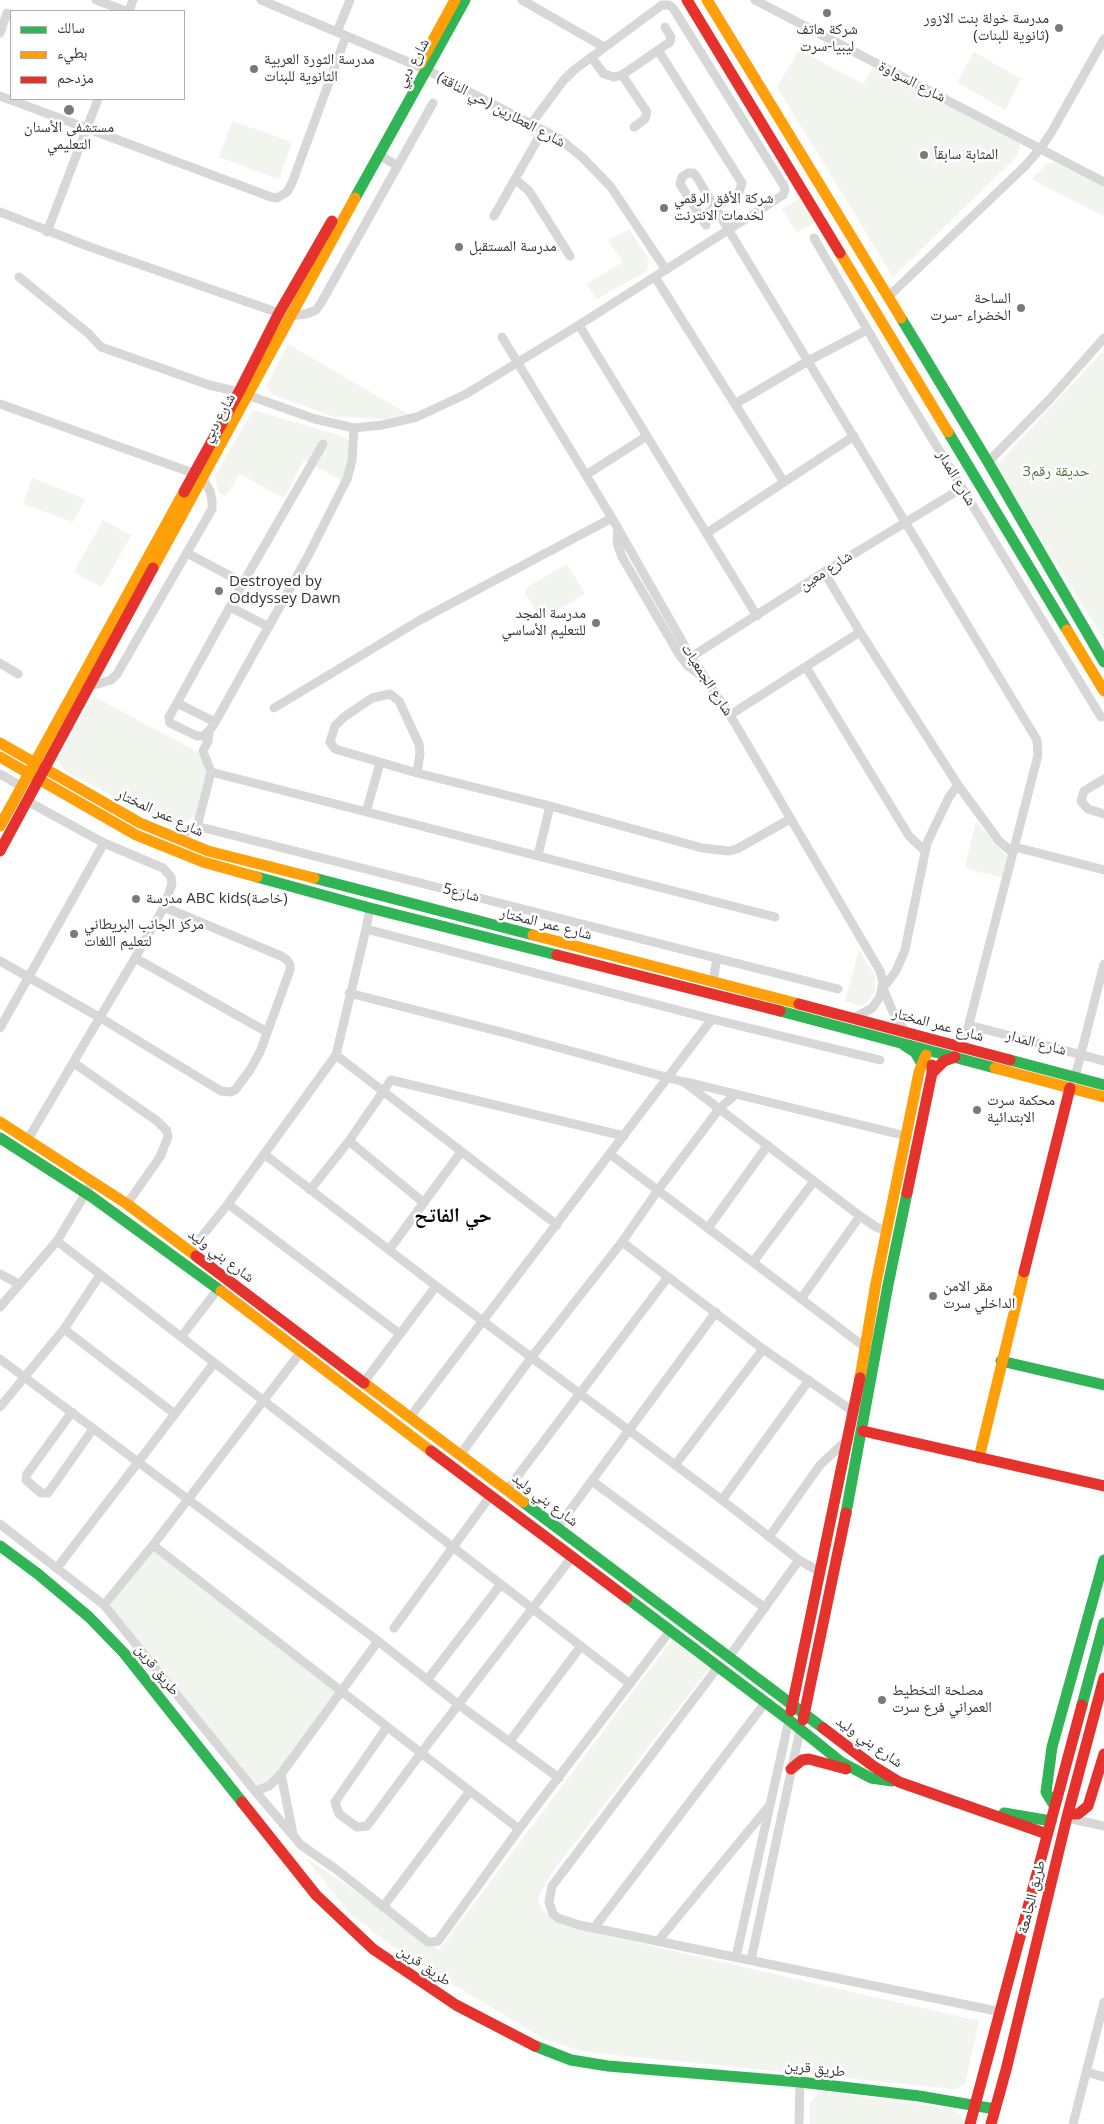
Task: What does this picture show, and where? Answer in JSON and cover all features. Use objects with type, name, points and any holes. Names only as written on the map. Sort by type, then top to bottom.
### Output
[{"type":"main road","name":"شارع دبي","points":[[284,314],[379,155],[455,0]]},
{"type":"main road","name":"شارع دبي","points":[[0,851],[27,801],[33,776],[38,765],[244,393],[284,314],[423,68],[465,0]]},
{"type":"main road","points":[[687,0],[1104,690]]},
{"type":"main road","points":[[707,0],[988,462],[1104,662]]},
{"type":"main road","points":[[690,35],[703,26]]},
{"type":"main road","name":"شارع دبي","points":[[38,765],[87,687],[198,476]]},
{"type":"main road","name":"شارع عمر المختار","points":[[0,742],[102,802],[173,838],[208,851],[904,1031],[955,1057],[1104,1097]]},
{"type":"main road","points":[[0,757],[136,835],[194,859],[242,874],[901,1043],[931,1044]]},
{"type":"main road","name":"شارع دبي","points":[[0,826],[22,786],[33,776]]},
{"type":"main road","points":[[901,1043],[915,1052],[922,1064]]},
{"type":"main road","points":[[800,1730],[863,1431],[887,1231],[922,1064],[931,1044]]},
{"type":"main road","points":[[789,1720],[835,1506],[866,1348],[932,1073],[931,1044]]},
{"type":"main road","name":"شارع عمر المختار","points":[[931,1044],[963,1047],[1104,1085]]},
{"type":"main road","points":[[932,1073],[944,1061],[955,1057]]},
{"type":"main road","points":[[979,1458],[1001,1361],[1070,1088]]},
{"type":"main road","name":"شارع بني وليد","points":[[0,1122],[128,1204],[873,1766],[899,1782]]},
{"type":"main road","name":"شارع بني وليد","points":[[0,1138],[85,1193],[218,1289],[300,1353],[789,1720],[841,1762],[871,1778],[899,1782]]},
{"type":"main road","points":[[1001,1361],[1104,1385]]},
{"type":"main road","points":[[863,1431],[1104,1486]]},
{"type":"main road","points":[[835,1506],[847,1509]]},
{"type":"main road","name":"طريق قرين","points":[[0,1546],[38,1574],[89,1617],[124,1653],[316,1895],[359,1936],[401,1969],[456,2005],[553,2055],[608,2066],[800,2082],[919,2096],[995,2109]]},
{"type":"main road","points":[[988,1812],[1053,1812],[1046,1792],[1052,1747],[1104,1560]]},
{"type":"main road","name":"طريق الجامعة","points":[[970,2124],[1104,1623]]},
{"type":"main road","name":"طريق الجامعة","points":[[990,2124],[1104,1678]]},
{"type":"main road","points":[[1068,1816],[1078,1814],[1088,1806],[1104,1754]]},
{"type":"main road","points":[[791,1769],[796,1763],[809,1759],[857,1772]]},
{"type":"main road","points":[[899,1782],[1047,1834]]},
{"type":"street","points":[[96,0],[125,10]]},
{"type":"street","name":"شارع العطارين (حي الناقة)","points":[[261,0],[423,68],[543,130],[571,148],[607,182],[666,270]]},
{"type":"street","points":[[10,100],[272,197],[282,196],[292,183],[342,34],[350,0]]},
{"type":"street","points":[[522,0],[604,47]]},
{"type":"street","name":"شارع السواوة","points":[[755,0],[1104,182]]},
{"type":"street","points":[[19,278],[89,334],[101,347],[209,384],[244,393],[315,420],[354,428],[399,422],[427,414],[466,394],[666,270],[783,194],[785,188],[669,4],[664,4],[604,47],[563,81],[531,124]]},
{"type":"street","points":[[0,33],[6,12]]},
{"type":"street","points":[[591,57],[604,74],[614,77],[622,75],[671,41],[671,37],[665,27]]},
{"type":"street","points":[[888,298],[1025,166],[1040,149],[1051,134],[1104,38]]},
{"type":"street","points":[[658,50],[742,181],[739,192],[701,217]]},
{"type":"street","points":[[622,75],[647,112],[645,118],[634,127]]},
{"type":"street","points":[[48,232],[98,100]]},
{"type":"street","points":[[0,212],[48,232],[284,314],[306,314],[319,307],[433,103]]},
{"type":"street","points":[[494,216],[543,130]]},
{"type":"street","points":[[379,155],[398,166]]},
{"type":"street","points":[[706,226],[681,186],[680,181],[682,177],[688,173],[695,174],[716,207],[1037,740],[1038,755],[963,1047]]},
{"type":"street","points":[[515,179],[529,191],[570,256]]},
{"type":"street","name":"شارع المدار","points":[[814,238],[867,330],[1101,717]]},
{"type":"street","points":[[655,277],[784,482]]},
{"type":"street","points":[[579,325],[757,616]]},
{"type":"street","points":[[735,404],[808,361],[867,330]]},
{"type":"street","name":"شارع الجمعيات","points":[[502,337],[612,518],[691,657],[730,715],[880,971],[883,988],[892,1010],[904,1031]]},
{"type":"street","points":[[988,462],[1050,399],[1104,338]]},
{"type":"street","points":[[0,404],[198,476],[212,500],[212,509],[117,674],[111,680],[87,687]]},
{"type":"street","points":[[173,838],[197,828],[211,772],[203,751],[208,741],[209,733],[307,558],[347,479],[352,460],[354,428]]},
{"type":"street","points":[[586,475],[647,436]]},
{"type":"street","points":[[706,533],[854,436]]},
{"type":"street","points":[[209,733],[204,736],[197,736],[170,723],[169,717],[323,444]]},
{"type":"street","name":"شارع معين","points":[[691,657],[824,572],[962,488]]},
{"type":"street","points":[[274,708],[420,620],[612,518]]},
{"type":"street","points":[[618,529],[617,543],[622,557],[683,662],[704,676]]},
{"type":"street","points":[[187,553],[243,583]]},
{"type":"street","points":[[824,572],[958,785],[1002,845],[1014,850],[1104,870]]},
{"type":"street","points":[[230,607],[269,627]]},
{"type":"street","points":[[730,715],[860,632]]},
{"type":"street","points":[[0,663],[18,674]]},
{"type":"street","points":[[806,667],[909,836],[925,851]]},
{"type":"street","points":[[417,773],[420,753],[419,744],[399,701],[390,694],[372,698],[344,716],[335,726],[330,742],[335,749],[417,773],[550,806],[702,848],[729,852],[790,819]]},
{"type":"street","points":[[177,703],[215,722]]},
{"type":"street","points":[[366,812],[380,763]]},
{"type":"street","points":[[211,772],[775,916]]},
{"type":"street","points":[[0,774],[22,786]]},
{"type":"street","points":[[1104,778],[1084,791],[1081,801],[1088,809],[1104,814]]},
{"type":"street","points":[[854,1018],[872,1008],[880,997],[883,988],[896,971],[905,950],[925,851],[949,797],[958,785]]},
{"type":"street","points":[[27,801],[104,843],[168,872],[172,884],[164,907],[28,1139]]},
{"type":"street","points":[[538,855],[550,806]]},
{"type":"street","name":"شارع5","points":[[197,828],[838,989]]},
{"type":"street","points":[[0,1028],[30,978],[104,843]]},
{"type":"street","points":[[0,961],[226,1092],[234,1090],[250,1070],[260,1052],[290,970],[287,960],[164,907]]},
{"type":"street","points":[[190,1251],[228,1204],[336,1055],[370,908]]},
{"type":"street","points":[[366,929],[712,1019],[880,1060]]},
{"type":"street","points":[[135,958],[268,1032]]},
{"type":"street","points":[[713,982],[717,958]]},
{"type":"street","points":[[1075,1077],[1104,964]]},
{"type":"street","points":[[349,993],[684,1082],[906,1136]]},
{"type":"street","points":[[410,1417],[712,1019]]},
{"type":"street","name":"شارع المدار","points":[[969,1025],[1104,1061]]},
{"type":"street","points":[[901,1043],[904,1031]]},
{"type":"street","points":[[336,1055],[557,1225]]},
{"type":"street","points":[[74,1062],[157,1121],[167,1131],[168,1137],[160,1157],[128,1204]]},
{"type":"street","points":[[310,1190],[349,1141],[391,1080],[624,1136]]},
{"type":"street","points":[[684,1082],[860,1216],[876,1227],[887,1231]]},
{"type":"street","points":[[460,1455],[531,1358],[622,1242],[658,1190],[719,1109],[736,1094]]},
{"type":"street","points":[[349,1141],[424,1203]]},
{"type":"street","points":[[708,1228],[768,1145]]},
{"type":"street","points":[[389,1250],[461,1152]]},
{"type":"street","points":[[264,1154],[799,1560],[820,1572]]},
{"type":"street","points":[[610,1154],[866,1348]]},
{"type":"street","points":[[0,1307],[57,1241],[93,1181]]},
{"type":"street","points":[[753,1262],[814,1181]]},
{"type":"street","points":[[228,1204],[400,1334]]},
{"type":"street","points":[[800,1299],[860,1216]]},
{"type":"street","points":[[57,1241],[630,1684]]},
{"type":"street","points":[[622,1242],[763,1349],[854,1412]]},
{"type":"street","points":[[0,1274],[19,1284]]},
{"type":"street","points":[[0,1407],[64,1329],[100,1275]]},
{"type":"street","points":[[507,1490],[668,1277]]},
{"type":"street","points":[[364,1382],[436,1286]]},
{"type":"street","points":[[180,1337],[218,1289]]},
{"type":"street","points":[[557,1528],[716,1312]]},
{"type":"street","points":[[64,1329],[174,1414]]},
{"type":"street","points":[[675,1465],[763,1349]]},
{"type":"street","points":[[104,1605],[154,1545],[300,1353]]},
{"type":"street","points":[[0,1359],[378,1641],[459,1705],[559,1778]]},
{"type":"street","points":[[57,1568],[214,1363]]},
{"type":"street","points":[[722,1500],[809,1380]]},
{"type":"street","points":[[72,1412],[28,1474],[26,1480],[31,1486],[41,1493],[48,1493],[93,1429]]},
{"type":"street","points":[[769,1537],[820,1465],[849,1438]]},
{"type":"street","points":[[592,1481],[765,1608]]},
{"type":"street","points":[[394,1628],[491,1495]]},
{"type":"street","points":[[0,1524],[104,1605],[294,1837],[428,1942],[436,1942],[519,1829],[670,1631]]},
{"type":"street","points":[[154,1545],[519,1829]]},
{"type":"street","points":[[387,1727],[335,1802],[339,1814],[357,1828],[367,1826],[572,1556]]},
{"type":"street","points":[[729,1657],[799,1560]]},
{"type":"street","points":[[428,1679],[501,1584]]},
{"type":"street","points":[[255,1791],[269,1786],[281,1774],[378,1641]]},
{"type":"street","points":[[510,1741],[581,1646]]},
{"type":"street","points":[[718,1667],[552,1886],[549,1902],[553,1914],[558,1918],[594,1928],[1001,2012]]},
{"type":"street","points":[[594,1928],[765,1703]]},
{"type":"street","points":[[736,1957],[772,1803],[789,1720]]},
{"type":"street","points":[[751,1960],[800,1730]]},
{"type":"street","points":[[281,1774],[294,1837]]},
{"type":"street","points":[[383,1906],[470,1791]]},
{"type":"street","points":[[658,1941],[772,1803]]},
{"type":"street","points":[[1068,1816],[1104,1826]]},
{"type":"street","points":[[1073,2124],[1101,2023],[1104,2002]]},
{"type":"street","points":[[1086,2072],[1104,2077]]},
{"type":"street","points":[[799,2124],[800,2082]]},
{"type":"green space","points":[[799,50],[863,84],[873,66],[1017,141],[1020,145],[1017,156],[893,277],[777,87]]},
{"type":"green space","points":[[974,52],[1021,79],[1005,110],[957,82]]},
{"type":"green space","points":[[232,121],[292,142],[279,179],[219,157]]},
{"type":"green space","points":[[1057,162],[1104,186],[1104,217],[1032,179],[1047,164]]},
{"type":"green space","points":[[802,197],[817,221],[797,233],[782,209]]},
{"type":"green space","points":[[629,229],[649,260],[647,271],[597,299],[586,284],[623,262],[608,241]]},
{"type":"green space","points":[[288,344],[408,414],[383,419],[335,417],[273,395],[266,387]]},
{"type":"green space","name":"حديقة رقم3","points":[[1104,350],[1104,640],[996,466]]},
{"type":"green space","points":[[253,410],[345,437],[349,442],[346,469],[341,480],[304,460],[284,498],[239,474],[226,496],[219,493],[215,475]]},
{"type":"green space","points":[[32,478],[85,499],[73,522],[23,504]]},
{"type":"green space","points":[[103,520],[131,535],[102,587],[74,572]]},
{"type":"green space","points":[[567,564],[585,594],[541,620],[525,593],[527,587]]},
{"type":"green space","points":[[93,696],[203,755],[209,768],[197,815],[177,829],[67,772],[58,759]]},
{"type":"green space","points":[[976,821],[1007,857],[1002,878],[965,868]]},
{"type":"green space","points":[[859,950],[875,975],[875,993],[867,1003],[861,1006],[845,1001]]},
{"type":"green space","points":[[153,1543],[343,1687],[267,1786],[262,1788],[254,1785],[104,1605]]},
{"type":"green space","points":[[671,1641],[710,1667],[551,1874],[538,1898],[541,1908],[554,1920],[578,1929],[979,2021],[965,2084],[955,2089],[605,2054],[582,2051],[544,2039],[407,1957],[350,1914],[304,1856],[439,1950]]},
{"type":"green space","points":[[821,2091],[951,2109],[961,2115],[965,2124],[810,2124],[810,2102]]},
{"type":"traffic: fast","points":[[355,198],[465,0]]},
{"type":"traffic: fast","points":[[901,318],[988,462],[1104,662]]},
{"type":"traffic: fast","points":[[948,432],[1067,630]]},
{"type":"traffic: fast","points":[[257,877],[370,908],[557,955]]},
{"type":"traffic: fast","points":[[314,878],[533,935]]},
{"type":"traffic: fast","points":[[780,1011],[995,1068]]},
{"type":"traffic: fast","points":[[904,1045],[915,1052],[922,1064]]},
{"type":"traffic: fast","points":[[1010,1060],[1104,1085]]},
{"type":"traffic: fast","points":[[0,1138],[92,1197],[221,1291]]},
{"type":"traffic: fast","points":[[846,1513],[907,1193]]},
{"type":"traffic: fast","points":[[1001,1361],[1104,1385]]},
{"type":"traffic: fast","points":[[523,1502],[823,1728]]},
{"type":"traffic: fast","points":[[0,1546],[38,1574],[89,1617],[124,1653],[242,1802]]},
{"type":"traffic: fast","points":[[1054,1805],[1046,1792],[1052,1747],[1104,1560]]},
{"type":"traffic: fast","points":[[627,1598],[789,1720],[841,1762],[871,1778],[892,1781]]},
{"type":"traffic: fast","points":[[1082,1705],[1104,1623]]},
{"type":"traffic: fast","points":[[1004,1813],[1051,1821]]},
{"type":"traffic: fast","points":[[535,2046],[571,2060],[608,2066],[800,2082],[919,2096],[995,2109]]},
{"type":"traffic: slow","points":[[420,64],[455,0]]},
{"type":"traffic: slow","points":[[707,0],[901,318]]},
{"type":"traffic: slow","points":[[153,568],[355,198]]},
{"type":"traffic: slow","points":[[840,253],[948,432]]},
{"type":"traffic: slow","points":[[0,826],[184,492]]},
{"type":"traffic: slow","points":[[1067,630],[1104,691]]},
{"type":"traffic: slow","points":[[0,743],[140,823],[208,851],[314,878]]},
{"type":"traffic: slow","points":[[0,757],[136,835],[203,862],[257,877]]},
{"type":"traffic: slow","points":[[533,935],[799,1004]]},
{"type":"traffic: slow","points":[[860,1378],[876,1283],[919,1072],[926,1055]]},
{"type":"traffic: slow","points":[[995,1068],[1104,1097]]},
{"type":"traffic: slow","points":[[0,1122],[127,1204],[196,1256]]},
{"type":"traffic: slow","points":[[979,1458],[1024,1272]]},
{"type":"traffic: slow","points":[[221,1291],[431,1451]]},
{"type":"traffic: slow","points":[[364,1383],[523,1502]]},
{"type":"traffic: jam","points":[[687,0],[840,253]]},
{"type":"traffic: jam","points":[[184,492],[239,392],[279,313],[332,221]]},
{"type":"traffic: jam","points":[[0,851],[153,568]]},
{"type":"traffic: jam","points":[[557,955],[780,1011]]},
{"type":"traffic: jam","points":[[799,1004],[1010,1060]]},
{"type":"traffic: jam","points":[[932,1073],[944,1061],[955,1057]]},
{"type":"traffic: jam","points":[[907,1193],[932,1073],[932,1065]]},
{"type":"traffic: jam","points":[[1024,1272],[1070,1088]]},
{"type":"traffic: jam","points":[[196,1256],[364,1383]]},
{"type":"traffic: jam","points":[[791,1711],[860,1378]]},
{"type":"traffic: jam","points":[[863,1431],[1104,1486]]},
{"type":"traffic: jam","points":[[431,1451],[627,1598]]},
{"type":"traffic: jam","points":[[803,1720],[846,1513]]},
{"type":"traffic: jam","points":[[991,2124],[1006,2070],[1067,1817],[1104,1678]]},
{"type":"traffic: jam","points":[[970,2124],[1082,1705]]},
{"type":"traffic: jam","points":[[823,1728],[873,1766],[899,1782],[1047,1834]]},
{"type":"traffic: jam","points":[[1068,1814],[1078,1814],[1088,1806],[1104,1754]]},
{"type":"traffic: jam","points":[[791,1769],[802,1760],[809,1759],[846,1769]]},
{"type":"traffic: jam","points":[[242,1802],[316,1895],[373,1949],[456,2005],[535,2046]]},
{"type":"place","name":"شركة هاتف ليبيا-سرت","points":[[827,13]]},
{"type":"place","name":"مدرسة خولة بنت الازور (ثانوية للبنات)","points":[[1059,28]]},
{"type":"place","name":"مدرسة الثورة العربية الثانوية للبنات","points":[[254,69]]},
{"type":"place","name":"مستشفي الأسنان التعليمي","points":[[69,110]]},
{"type":"place","name":"المثابة سابقاً","points":[[924,155]]},
{"type":"place","name":"شركة الأفق الرقمي لخدمات الانترنت","points":[[664,208]]},
{"type":"place","name":"مدرسة المستقبل","points":[[459,247]]},
{"type":"place","name":"الساحة الخضراء -سرت","points":[[1021,308]]},
{"type":"place","name":"Destroyed by Oddyssey Dawn","points":[[219,591]]},
{"type":"place","name":"مدرسة المجد للتعليم الأساسي","points":[[596,623]]},
{"type":"place","name":"مدرسة ABC kids(خاصة)","points":[[136,899]]},
{"type":"place","name":"مركز الجانب البريطاني لتعليم اللغات","points":[[74,934]]},
{"type":"place","name":"محكمة سرت الابتدائية","points":[[977,1110]]},
{"type":"place","name":"مقر الامن الداخلي سرت","points":[[933,1296]]},
{"type":"place","name":"مصلحة التخطيط العمراني فرع سرت","points":[[882,1700]]},
{"type":"district","name":"حي الفاتح","points":[[453,1216]]}]
